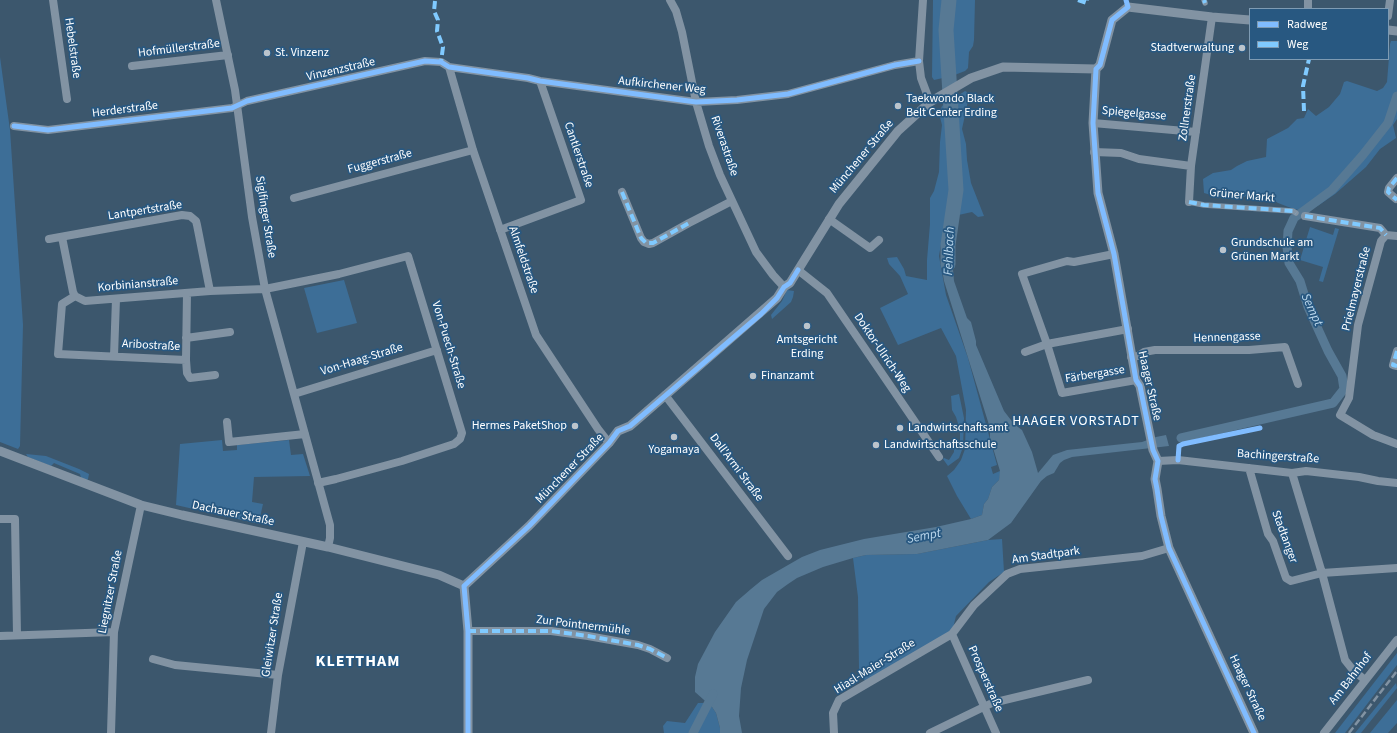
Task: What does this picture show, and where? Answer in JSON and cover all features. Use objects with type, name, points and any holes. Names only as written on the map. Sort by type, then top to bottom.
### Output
[{"type":"street","name":"Hebelstraße","points":[[53,0],[67,99]]},
{"type":"street","name":"Siglfinger Straße","points":[[216,0],[237,106],[252,217],[265,289],[330,525],[328,547]]},
{"type":"street","name":"Riverastraße","points":[[670,0],[676,12],[682,32],[696,102],[709,146],[732,201],[756,252],[784,287]]},
{"type":"street","points":[[923,0],[919,61],[921,78],[930,101]]},
{"type":"street","points":[[1127,4],[1209,20],[1249,20]]},
{"type":"street","name":"Haager Straße","points":[[1127,4],[1112,20],[1100,62],[1096,69],[1093,123],[1098,193],[1114,254],[1136,380],[1140,386],[1153,450],[1158,461],[1155,479],[1156,489],[1169,548],[1254,733]]},
{"type":"street","name":"Zollnerstraße","points":[[1189,202],[1191,166],[1209,20]]},
{"type":"street","name":"Hofmüllerstraße","points":[[132,66],[228,55]]},
{"type":"street","name":"Vinzenzstraße","points":[[237,106],[248,101],[424,61],[441,62],[449,67]]},
{"type":"street","name":"Aufkirchener Weg","points":[[449,67],[696,102],[737,100],[788,94],[895,65],[919,61]]},
{"type":"street","name":"Almfeldstraße","points":[[449,67],[473,150],[536,335],[598,429],[610,443]]},
{"type":"street","name":"Münchener Straße","points":[[464,586],[529,526],[610,443],[622,437],[630,426],[761,314],[777,298],[784,287],[790,283],[829,219],[848,193],[898,131],[930,101],[960,83],[1003,67],[1096,69]]},
{"type":"street","name":"Cantlerstraße","points":[[500,230],[581,200],[540,81]]},
{"type":"street","name":"Herderstraße","points":[[14,126],[48,130],[232,108],[237,106]]},
{"type":"street","name":"Spiegelgasse","points":[[1093,123],[1196,132]]},
{"type":"street","name":"Fuggerstraße","points":[[294,198],[473,150]]},
{"type":"street","points":[[1094,152],[1120,154],[1139,159],[1191,166]]},
{"type":"street","points":[[1396,199],[1388,192],[1389,188],[1397,178]]},
{"type":"street","points":[[622,192],[641,238],[648,244],[653,243],[732,201]]},
{"type":"street","name":"Grüner Markt","points":[[1189,202],[1204,205],[1294,212]]},
{"type":"street","name":"Lantpertstraße","points":[[49,239],[182,215],[190,216],[196,221],[210,291]]},
{"type":"street","points":[[1305,216],[1380,228],[1386,235],[1397,236]]},
{"type":"street","points":[[829,219],[870,248],[879,240]]},
{"type":"street","name":"Prielmayerstraße","points":[[1386,235],[1381,241],[1358,325],[1349,398],[1340,415],[1373,435],[1397,444]]},
{"type":"street","points":[[62,237],[75,296]]},
{"type":"street","points":[[1047,344],[1022,274],[1067,261],[1074,262],[1114,254]]},
{"type":"street","name":"Von-Puech-Straße","points":[[265,289],[339,274],[408,256],[462,433],[460,440],[454,444],[402,461],[336,479],[318,482]]},
{"type":"street","name":"Doktor-Ulrich-Weg","points":[[798,270],[827,293],[939,457]]},
{"type":"street","name":"Korbinianstraße","points":[[75,296],[85,301],[210,291],[265,289]]},
{"type":"street","name":"Aribostraße","points":[[186,293],[186,373],[190,378],[215,376]]},
{"type":"street","name":"Aribostraße","points":[[75,296],[62,304],[58,354],[186,360]]},
{"type":"street","name":"Aribostraße","points":[[114,356],[116,299]]},
{"type":"street","points":[[1025,352],[1047,344],[1128,329]]},
{"type":"street","name":"Aribostraße","points":[[186,338],[230,332]]},
{"type":"street","name":"Färbergasse","points":[[1047,344],[1062,393],[1136,380]]},
{"type":"street","name":"Hennengasse","points":[[1131,357],[1154,350],[1242,350],[1285,347],[1298,384]]},
{"type":"street","name":"Von-Haag-Straße","points":[[294,394],[437,350]]},
{"type":"street","points":[[1397,351],[1393,365],[1397,366]]},
{"type":"street","name":"Dall'Armi Straße","points":[[665,395],[788,556]]},
{"type":"street","points":[[226,422],[229,442],[305,434]]},
{"type":"street","name":"Dachauer Straße","points":[[0,451],[141,505],[328,547],[439,575],[464,586]]},
{"type":"street","name":"Bachingerstraße","points":[[1158,461],[1178,460],[1292,473],[1306,471],[1359,476],[1378,481],[1397,483]]},
{"type":"street","name":"Stadtanger","points":[[1249,468],[1268,534],[1273,540],[1286,578],[1290,581],[1322,573],[1397,568]]},
{"type":"street","name":"Stadtanger","points":[[1292,473],[1322,573],[1345,660],[1353,670],[1365,680]]},
{"type":"street","name":"Liegnitzer Straße","points":[[111,733],[114,632],[141,505]]},
{"type":"street","points":[[0,519],[15,519],[17,635]]},
{"type":"street","name":"Gleiwitzer Straße","points":[[271,733],[278,675],[303,542]]},
{"type":"street","name":"Am Stadtpark","points":[[952,634],[974,606],[1012,571],[1142,556],[1169,548]]},
{"type":"street","points":[[464,586],[468,631],[468,733]]},
{"type":"street","name":"Zur Pointnermühle","points":[[468,631],[551,631],[588,636],[638,645],[650,649],[667,658]]},
{"type":"street","points":[[0,636],[114,632]]},
{"type":"street","name":"Prosperstraße","points":[[952,634],[996,733]]},
{"type":"street","name":"Hiasl-Maier-Straße","points":[[834,733],[832,713],[839,700],[952,634]]},
{"type":"street","name":"Am Bahnhof","points":[[1324,733],[1397,640]]},
{"type":"street","points":[[153,660],[176,665],[278,675]]},
{"type":"street","points":[[930,733],[974,711],[985,708],[992,703],[1088,680]]},
{"type":"shaded area","points":[[933,0],[975,0],[974,40],[973,46],[969,52],[968,68],[965,71],[952,76],[934,80],[932,77]]},
{"type":"shaded area","points":[[1391,41],[1397,41],[1397,119],[1393,125],[1396,138],[1380,149],[1366,167],[1335,194],[1306,212],[1278,203],[1268,196],[1256,195],[1234,198],[1218,197],[1204,193],[1203,179],[1213,173],[1231,170],[1247,161],[1266,157],[1267,139],[1288,128],[1297,119],[1304,118],[1308,109],[1316,116],[1329,107],[1340,94],[1344,82],[1347,81],[1377,91],[1383,88],[1387,82]]},
{"type":"shaded area","points":[[0,57],[10,130],[23,325],[20,446],[18,449],[0,442]]},
{"type":"shaded area","points":[[965,91],[967,92],[968,101],[962,129],[966,144],[971,183],[984,216],[978,217],[972,212],[954,216],[951,244],[941,244],[939,256],[946,295],[968,358],[997,465],[991,467],[993,474],[1000,471],[999,480],[992,487],[988,499],[984,504],[982,515],[971,519],[947,476],[954,470],[961,460],[965,449],[966,410],[956,356],[941,328],[898,345],[880,308],[908,294],[900,276],[889,264],[887,258],[897,257],[906,276],[927,280],[930,198],[934,191],[939,172],[942,125],[939,113],[942,106]]},
{"type":"shaded area","points":[[1310,227],[1333,235],[1335,228],[1339,229],[1323,282],[1319,281],[1323,267],[1300,260]]},
{"type":"shaded area","points":[[344,280],[357,323],[317,333],[304,288]]},
{"type":"shaded area","points":[[787,290],[794,291],[791,302],[772,319],[771,315],[782,301]]},
{"type":"shaded area","points":[[959,394],[964,418],[963,447],[959,458],[948,466],[943,459],[949,460],[954,452],[954,449],[959,447],[960,442],[960,430],[952,410],[951,396]]},
{"type":"shaded area","points":[[222,440],[223,451],[237,450],[237,445],[289,440],[291,455],[303,454],[310,476],[254,477],[252,502],[263,504],[259,522],[255,521],[255,523],[176,505],[180,444]]},
{"type":"shaded area","points":[[26,454],[46,456],[79,469],[89,474],[88,479],[81,478],[80,474],[54,463],[51,466],[28,457]]},
{"type":"shaded area","points":[[1002,539],[1004,572],[989,582],[956,616],[952,632],[866,683],[859,670],[858,597],[853,558],[866,555],[917,554],[988,540]]},
{"type":"shaded area","points":[[1397,653],[1397,665],[1345,733],[1335,733]]},
{"type":"shaded area","points":[[1396,683],[1397,688],[1361,733],[1355,733]]},
{"type":"shaded area","points":[[1397,700],[1397,723],[1388,733],[1370,733]]},
{"type":"shaded area","points":[[698,703],[708,703],[712,707],[716,713],[720,733],[664,733],[663,726],[667,721],[685,723]]},
{"type":"water","points":[[948,245],[951,247],[954,281],[967,318],[971,322],[976,345],[1004,411],[1014,424],[1022,430],[1032,452],[1038,473],[1053,455],[1067,450],[1142,442],[1166,435],[1169,446],[1072,457],[1064,460],[1060,463],[1054,473],[1041,481],[1011,523],[988,540],[917,554],[866,555],[823,567],[797,578],[777,592],[764,609],[747,660],[741,688],[739,716],[742,733],[720,733],[716,713],[712,707],[695,692],[695,677],[698,664],[715,632],[736,602],[762,580],[802,557],[820,550],[864,539],[936,527],[982,515],[984,504],[988,499],[992,487],[999,480],[1000,471],[990,438],[990,428],[944,281],[941,263],[942,253]]},
{"type":"waterway","name":"Fehlbach","points":[[948,264],[948,245],[956,190],[946,30],[949,0]]},
{"type":"waterway","name":"Sempt","points":[[1181,438],[1333,403],[1344,389],[1342,376],[1328,351],[1308,307],[1300,281],[1289,263],[1287,247],[1288,231],[1294,218],[1332,190],[1362,156],[1388,123],[1397,96]]},
{"type":"waterway","name":"Sempt","points":[[693,733],[713,694]]},
{"type":"railway","points":[[1349,733],[1397,671]]},
{"type":"marked path","points":[[1078,0],[1087,3],[1087,0]]},
{"type":"marked path","points":[[435,1],[434,11],[438,20],[437,31],[443,47],[441,62]]},
{"type":"marked path","points":[[1304,111],[1303,86],[1309,60]]},
{"type":"marked path","points":[[1397,178],[1389,188],[1388,192],[1397,200]]},
{"type":"marked path","points":[[622,192],[641,238],[646,243],[653,243],[689,223]]},
{"type":"marked path","points":[[1189,202],[1204,205],[1293,211],[1296,213]]},
{"type":"marked path","points":[[1305,216],[1380,228],[1386,235]]},
{"type":"marked path","points":[[1397,351],[1393,365],[1397,366]]},
{"type":"marked path","points":[[468,631],[551,631],[588,636],[638,645],[650,649],[667,658]]},
{"type":"cycle path","points":[[1126,0],[1128,7],[1112,20],[1100,65],[1096,69],[1093,123],[1098,193],[1114,254],[1136,380],[1140,386],[1153,450],[1158,461],[1155,479],[1161,516],[1169,548],[1254,733]]},
{"type":"cycle path","points":[[14,126],[48,130],[232,108],[247,101],[425,61],[441,62],[449,67],[540,81],[696,102],[737,100],[788,94],[895,65],[919,61]]},
{"type":"cycle path","points":[[468,733],[468,631],[464,586],[529,526],[609,443],[618,431],[630,426],[761,314],[777,298],[784,287],[790,283],[798,270]]},
{"type":"cycle path","points":[[1178,460],[1179,446],[1183,444],[1260,428]]},
{"type":"place","name":"Stadtverwaltung","points":[[1242,48]]},
{"type":"place","name":"St. Vinzenz","points":[[267,53]]},
{"type":"place","name":"Taekwondo Black Belt Center Erding","points":[[898,106]]},
{"type":"place","name":"Grundschule am Grünen Markt","points":[[1223,250]]},
{"type":"place","name":"Amtsgericht Erding","points":[[807,326]]},
{"type":"place","name":"Finanzamt","points":[[753,376]]},
{"type":"place","name":"Hermes PaketShop","points":[[575,426]]},
{"type":"place","name":"Landwirtschaftsamt","points":[[900,428]]},
{"type":"place","name":"Yogamaya","points":[[674,437]]},
{"type":"place","name":"Landwirtschaftsschule","points":[[876,445]]},
{"type":"district","name":"HAAGER VORSTADT","points":[[1076,422]]},
{"type":"district","name":"KLETTHAM","points":[[358,662]]}]
